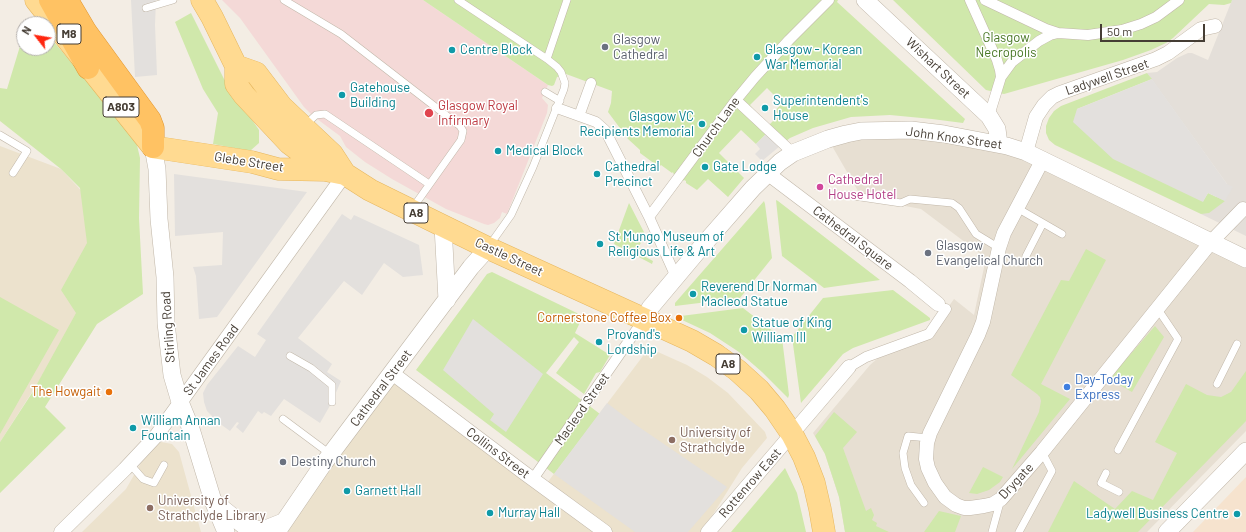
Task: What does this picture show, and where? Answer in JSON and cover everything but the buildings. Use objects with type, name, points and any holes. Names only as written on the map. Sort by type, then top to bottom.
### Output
[{"type":"highway","name":"M8","points":[[50,0],[88,68]]},
{"type":"highway","name":"M8","points":[[67,0],[86,32],[150,120],[153,128],[153,147]]},
{"type":"main road","name":"A803","points":[[36,0],[88,68],[153,147]]},
{"type":"main road","name":"Castle Street","points":[[202,0],[236,66],[236,84],[244,95],[293,134],[335,172],[488,248],[703,347],[736,370],[759,390],[775,409],[792,434]]},
{"type":"main road","points":[[236,66],[256,73],[281,106],[293,134],[278,138],[272,150],[252,162]]},
{"type":"main road","name":"Glebe Street","points":[[153,147],[252,162],[278,168],[335,172]]},
{"type":"main road","name":"A8","points":[[792,434],[804,457],[814,483],[824,532]]},
{"type":"street","name":"Church Lane","points":[[649,217],[736,100],[755,77],[829,0]]},
{"type":"street","name":"Wishart Street","points":[[865,0],[989,116],[997,129],[999,144]]},
{"type":"street","points":[[970,0],[997,60],[1001,77]]},
{"type":"street","points":[[985,0],[1014,15],[1058,33]]},
{"type":"street","points":[[989,116],[1001,77],[1012,62],[1039,41],[1050,35],[1058,33],[1106,33],[1135,26],[1156,17],[1179,0]]},
{"type":"street","name":"Ladywell Street","points":[[1026,152],[1036,117],[1044,105],[1052,97],[1156,59],[1168,53],[1201,28],[1215,26]]},
{"type":"street","points":[[579,116],[591,83]]},
{"type":"street","points":[[736,100],[793,153]]},
{"type":"street","points":[[558,104],[579,116],[596,122],[605,130],[649,217],[676,277]]},
{"type":"street","name":"John Knox Street","points":[[644,319],[650,308],[676,277],[767,173],[793,153],[846,134],[884,130],[911,130],[944,134],[999,144],[1026,152],[1246,259]]},
{"type":"street","name":"Stirling Road","points":[[153,147],[157,169],[159,219],[165,277],[166,324],[172,375],[180,402],[191,429],[213,501],[226,532]]},
{"type":"street","name":"Drygate","points":[[1042,159],[1004,233],[999,248],[983,322],[978,335],[928,438],[926,450],[928,468],[939,491],[949,501],[960,506],[970,508],[993,504],[1001,499],[1042,452],[1211,242],[1244,207]]},
{"type":"street","name":"St James Road","points":[[61,532],[130,464],[156,436],[335,172]]},
{"type":"street","name":"Cathedral Square","points":[[767,173],[942,307],[929,334],[866,357],[848,367],[792,434]]},
{"type":"street","points":[[443,226],[447,300]]},
{"type":"street","name":"Cathedral Street","points":[[280,527],[330,454],[488,248]]},
{"type":"street","name":"Macleod Street","points":[[533,479],[644,319]]},
{"type":"street","name":"Collins Street","points":[[392,373],[605,532]]},
{"type":"street","name":"Rottenrow East","points":[[708,532],[792,434]]},
{"type":"street","points":[[1166,532],[1246,451]]},
{"type":"street","points":[[213,501],[247,528],[263,530],[280,527]]},
{"type":"street","name":"Stirling Road","points":[[213,501],[215,532]]},
{"type":"lane","points":[[146,8],[173,0]]},
{"type":"lane","points":[[284,0],[341,34],[460,126],[462,131],[461,140],[411,210]]},
{"type":"lane","points":[[458,0],[547,59],[557,67],[564,78],[564,89],[511,215],[488,248]]},
{"type":"lane","points":[[547,59],[567,0]]},
{"type":"lane","points":[[545,92],[558,104]]},
{"type":"lane","points":[[293,134],[313,116],[325,114],[429,184]]},
{"type":"lane","points":[[0,135],[27,151],[12,173]]},
{"type":"lane","points":[[847,195],[901,203],[910,199],[952,203],[959,208],[976,234],[999,248]]},
{"type":"lane","points":[[1016,208],[1062,234]]},
{"type":"lane","points":[[1026,256],[1043,223]]},
{"type":"lane","points":[[1118,450],[1178,339],[1157,308]]},
{"type":"lane","points":[[1217,384],[1237,344]]},
{"type":"lane","points":[[290,356],[311,368],[332,385],[332,402]]},
{"type":"lane","points":[[283,419],[330,454]]},
{"type":"lane","points":[[924,504],[911,485],[905,468],[903,453],[908,436],[928,438]]},
{"type":"lane","points":[[1019,532],[1052,471],[1042,452]]},
{"type":"lane","points":[[130,464],[143,479],[154,483],[164,465]]},
{"type":"lane","points":[[1106,473],[1101,483],[1119,492]]},
{"type":"lane","points":[[992,532],[1001,499]]},
{"type":"shaded area","points":[[131,0],[156,0],[155,25],[157,75],[135,77]]},
{"type":"shaded area","name":"Glasgow Royal Infirmary","points":[[222,0],[423,0],[548,85],[542,98],[548,105],[547,113],[507,214],[502,212],[500,218],[494,223],[488,225],[484,224],[446,209],[365,162],[346,147],[340,136],[313,116],[304,107],[240,18]]},
{"type":"shaded area","points":[[1232,0],[1246,0],[1246,236],[1201,214],[1227,184],[1147,73],[1157,72],[1177,58],[1188,53],[1192,53],[1208,60]]},
{"type":"shaded area","points":[[1152,79],[1227,184],[1233,187],[1225,201],[1208,193],[1203,202],[1113,159],[1073,122],[1077,109]]},
{"type":"shaded area","points":[[861,131],[980,140],[1246,259],[1246,431],[1147,532],[845,532],[839,497],[825,454],[813,433],[870,365],[886,351],[929,334],[954,299],[974,315],[986,258],[921,209],[862,198],[828,139]]},
{"type":"shaded area","points":[[766,134],[780,146],[762,161],[755,154],[760,149],[756,144]]},
{"type":"shaded area","points":[[0,146],[61,169],[104,215],[118,258],[0,442]]},
{"type":"shaded area","points":[[174,174],[307,192],[217,317],[199,319],[196,276],[193,267],[222,265],[223,232],[175,236]]},
{"type":"shaded area","points":[[342,214],[351,220],[354,215],[419,245],[423,275],[403,277],[384,263],[362,295],[344,281],[298,338],[332,364],[327,372],[341,381],[332,402],[320,423],[284,399],[271,416],[264,412],[262,414],[258,411],[243,433],[236,427],[239,423],[237,422],[230,431],[212,418],[207,411],[203,393],[207,385],[238,346],[255,357],[266,340],[257,334]]},
{"type":"shaded area","points":[[473,319],[543,374],[506,432],[490,420],[494,414],[443,370]]},
{"type":"shaded area","name":"University of Strathclyde","points":[[649,348],[687,365],[707,377],[728,393],[765,432],[767,438],[742,468],[702,532],[277,532],[392,373],[544,487]]},
{"type":"shaded area","points":[[607,403],[636,425],[727,487],[688,532],[635,532],[554,474]]},
{"type":"shaded area","points":[[161,442],[172,444],[179,452],[201,532],[82,532],[126,489],[142,461],[154,447]]},
{"type":"shaded area","points":[[1246,477],[1246,532],[1193,532],[1223,501]]},
{"type":"green space","points":[[423,0],[838,0],[837,2],[965,119],[963,123],[890,115],[851,117],[813,128],[790,138],[780,146],[766,134],[756,144],[741,130],[719,153],[744,178],[728,197],[708,179],[697,190],[686,183],[686,181],[683,181],[674,175],[673,172],[672,173],[661,165],[659,167],[640,153],[640,150],[628,139],[608,112],[611,103],[612,91],[566,74],[557,77],[554,85],[548,85]],"holes":[[[767,88],[782,103],[775,111],[779,115],[768,126],[750,105]]]},
{"type":"green space","name":"Glasgow Necropolis","points":[[893,0],[1232,0],[1231,3],[1224,5],[1209,4],[1173,38],[1151,50],[1123,60],[1004,94],[986,90]]},
{"type":"green space","points":[[191,13],[224,79],[259,130],[259,143],[250,151],[213,144],[218,113],[203,89],[175,22]]},
{"type":"green space","points":[[56,44],[129,130],[137,145],[140,158],[139,218],[143,294],[97,324],[45,407],[66,428],[0,493],[0,442],[32,393],[76,313],[61,290],[87,243],[80,188],[61,169],[0,121],[0,88],[7,89],[17,56],[56,56]]},
{"type":"green space","points":[[1147,73],[1152,79],[1077,109],[1203,201],[1208,193],[1225,201],[1209,213],[1201,214],[1055,145],[1049,140],[1046,133],[1046,126],[1054,111],[1061,106]]},
{"type":"green space","points":[[776,200],[880,280],[824,288],[782,256]]},
{"type":"green space","points":[[764,201],[772,258],[740,298],[675,306],[675,303]]},
{"type":"green space","points":[[629,203],[646,236],[638,247],[645,250],[642,255],[653,261],[652,264],[614,244]]},
{"type":"green space","points":[[1086,249],[1106,260],[1041,384],[1070,399],[1012,469],[1039,412],[1041,401],[1037,394],[1011,375],[1061,280],[1069,281]]},
{"type":"green space","points":[[492,272],[583,316],[575,333],[610,355],[600,372],[596,373],[584,394],[556,373],[579,342],[574,337],[546,373],[600,414],[554,474],[416,370],[487,274]]},
{"type":"green space","points":[[893,290],[930,318],[930,320],[853,348],[843,354],[801,403],[792,337],[823,298]]},
{"type":"green space","points":[[0,297],[59,330],[0,434]]},
{"type":"green space","points":[[743,308],[782,338],[789,395],[788,398],[739,352],[710,333],[680,319],[681,316]]},
{"type":"green space","points":[[1155,326],[1164,337],[1132,392],[1109,379]]},
{"type":"green space","points":[[1246,371],[1246,421],[1138,532],[1048,532],[1074,481],[1115,509],[1132,491],[1153,500],[1177,453],[1155,442],[1186,384],[1207,395],[1221,397],[1231,392]]},
{"type":"green space","points":[[834,412],[857,432],[843,448],[866,511],[871,508],[874,515],[872,520],[877,523],[876,526],[889,532],[845,532],[839,497],[825,454],[815,436]]},
{"type":"green space","points":[[983,467],[1003,477],[1000,482],[989,490],[977,494],[969,493]]},
{"type":"green space","points":[[785,468],[797,493],[806,532],[731,532]]},
{"type":"green space","points":[[939,511],[961,516],[955,532],[924,532]]},
{"type":"place","name":"Glasgow Cathedral","points":[[605,47]]},
{"type":"place","name":"Centre Block","points":[[452,50]]},
{"type":"place","name":"Glasgow - Korean War Memorial","points":[[757,57]]},
{"type":"place","name":"Gatehouse Building","points":[[342,95]]},
{"type":"place","name":"Superintendent's House","points":[[765,108]]},
{"type":"place","name":"Glasgow Royal Infirmary","points":[[429,113]]},
{"type":"place","name":"Glasgow VC Recipients Memorial","points":[[702,124]]},
{"type":"place","name":"Medical Block","points":[[498,151]]},
{"type":"place","name":"Gate Lodge","points":[[705,167]]},
{"type":"place","name":"Cathedral Precinct","points":[[597,174]]},
{"type":"place","name":"Cathedral House Hotel","points":[[820,187]]},
{"type":"place","name":"St Mungo Museum of Religious Life & Art","points":[[600,244]]},
{"type":"place","name":"Glasgow Evangelical Church","points":[[928,253]]},
{"type":"place","name":"Reverend Dr Norman Macleod Statue","points":[[693,294]]},
{"type":"place","name":"Cornerstone Coffee Box","points":[[679,318]]},
{"type":"place","name":"Statue of King William III","points":[[744,330]]},
{"type":"place","name":"Provand's Lordship","points":[[599,342]]},
{"type":"place","name":"Day-Today Express","points":[[1067,387]]},
{"type":"place","name":"The Howgait","points":[[109,392]]},
{"type":"place","name":"William Annan Fountain","points":[[133,428]]},
{"type":"place","name":"University of Strathclyde","points":[[672,440]]},
{"type":"place","name":"Destiny Church","points":[[283,462]]},
{"type":"place","name":"Garnett Hall","points":[[347,491]]},
{"type":"place","name":"University of Strathclyde Library","points":[[150,508]]},
{"type":"place","name":"Murray Hall","points":[[490,513]]},
{"type":"place","name":"Ladywell Business Centre","points":[[1237,514]]}]
